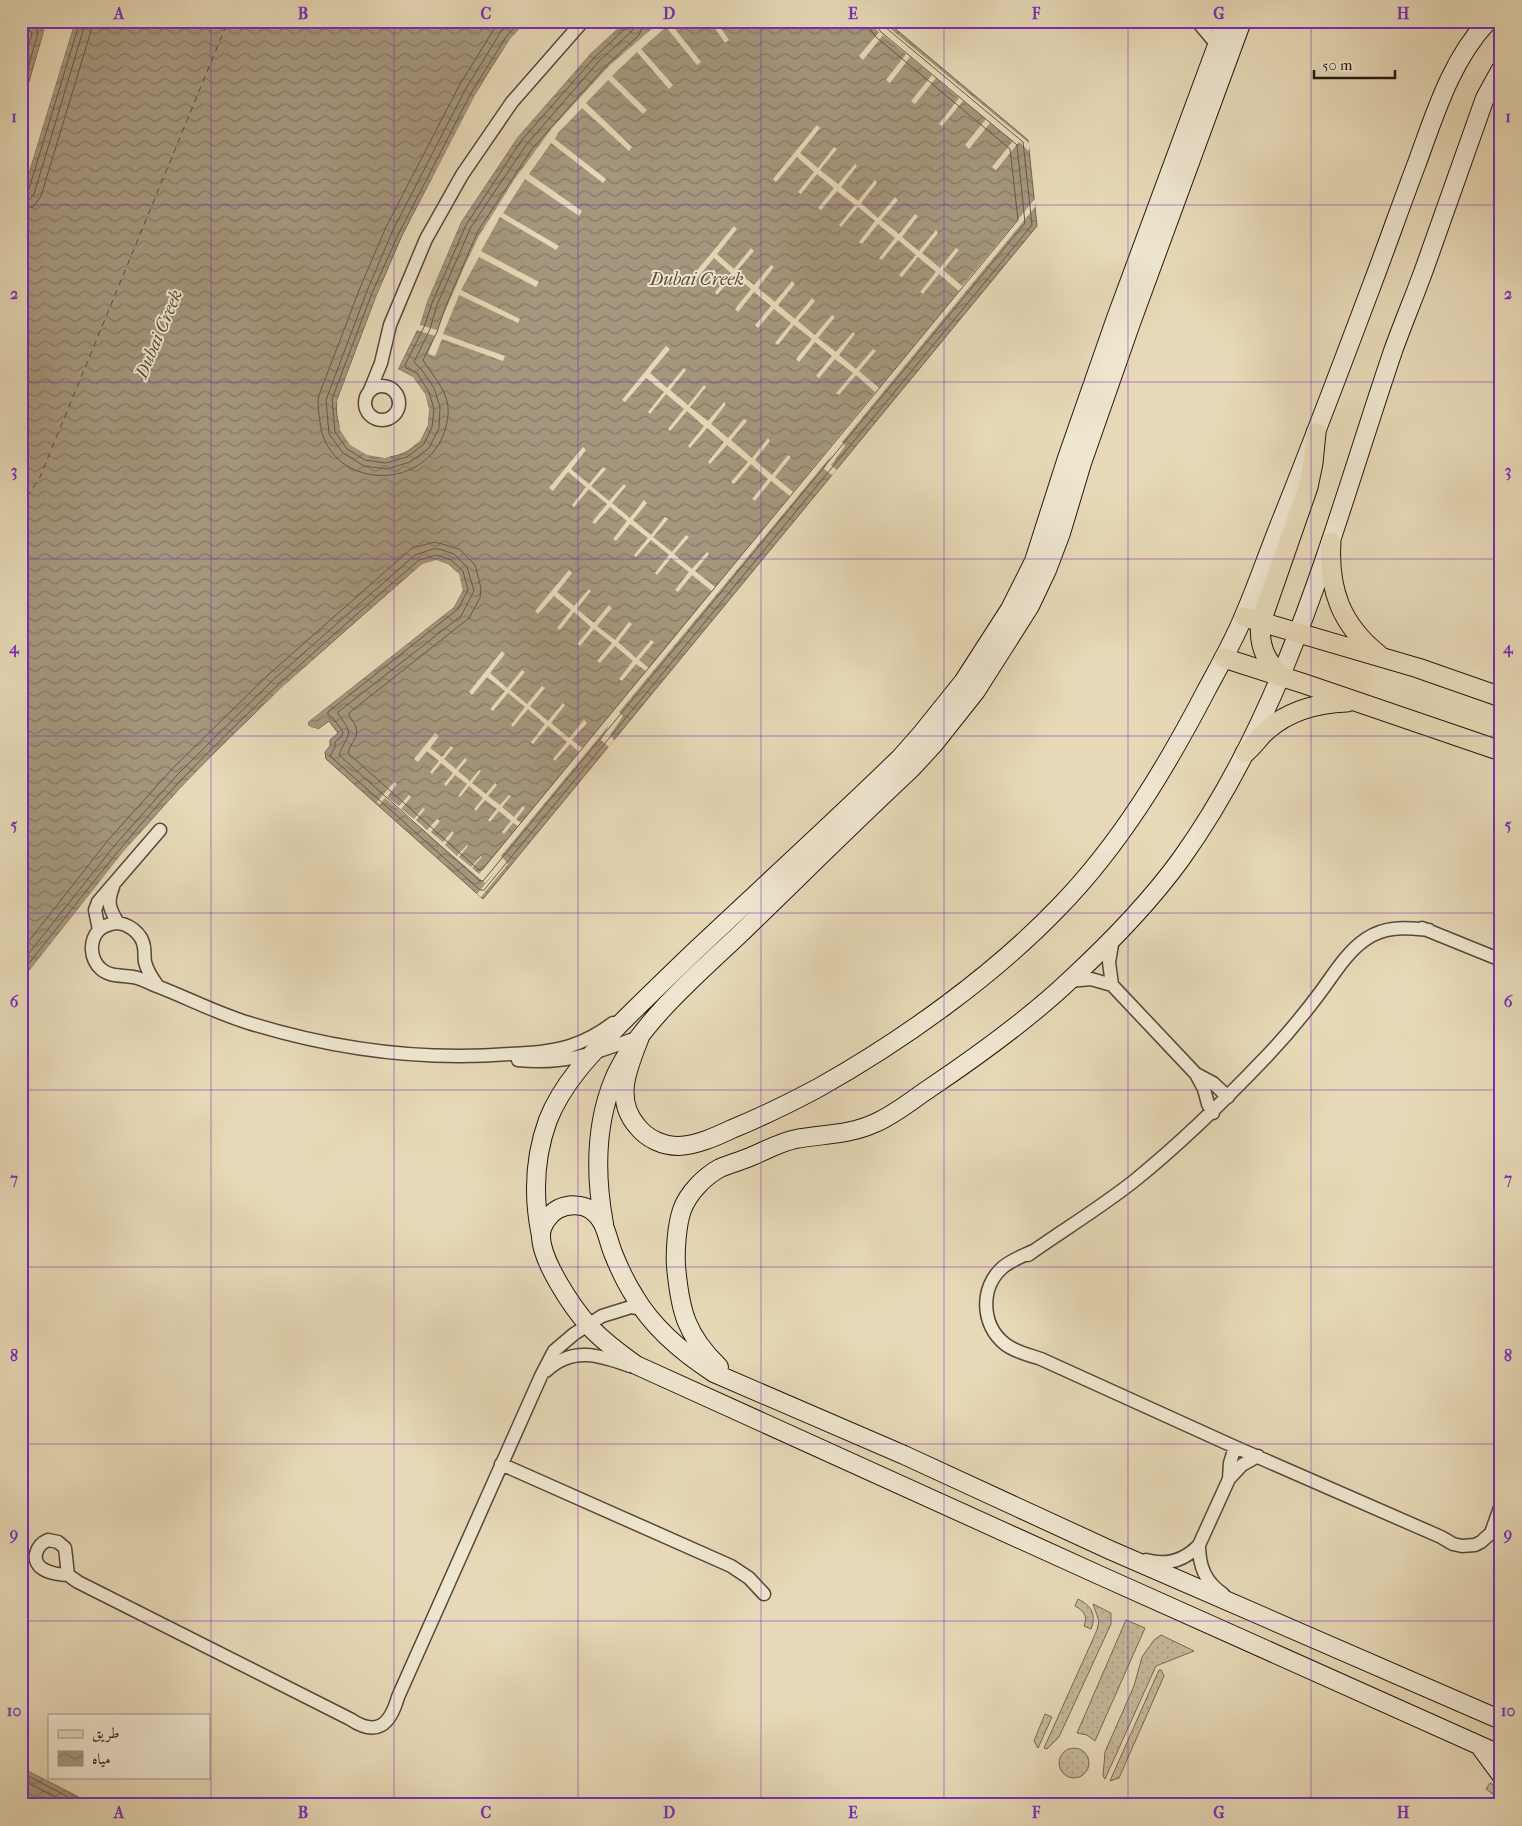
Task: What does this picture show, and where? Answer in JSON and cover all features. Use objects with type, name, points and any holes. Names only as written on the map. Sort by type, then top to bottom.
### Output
[{"type":"main road","points":[[1242,21],[1221,34],[1113,328],[1067,458],[1040,545],[1010,609],[963,682],[905,752],[643,1001],[589,1056],[566,1086],[548,1119],[539,1151],[536,1183],[537,1216],[544,1251],[556,1279],[588,1325],[636,1365],[1501,1754]]},
{"type":"main road","points":[[1451,76],[1458,48],[1471,21]]},
{"type":"main road","points":[[640,1037],[627,1070],[624,1085],[624,1101],[629,1115],[638,1128],[650,1138],[664,1144],[679,1146],[708,1140],[782,1106],[854,1066],[922,1021],[987,973],[1026,940],[1062,905],[1095,867],[1125,826],[1179,740],[1224,658],[1252,619],[1308,487],[1316,433],[1436,111],[1451,76],[1465,51],[1488,21]]},
{"type":"main road","points":[[1221,34],[1131,323],[1082,462],[1055,552],[1039,588],[1020,623],[976,691],[934,744],[911,769],[676,995],[640,1037],[614,1078],[601,1126],[598,1175],[600,1199],[605,1226],[622,1275],[643,1309],[670,1340],[691,1358],[714,1373],[904,1455],[1110,1550],[1501,1720]]},
{"type":"main road","points":[[743,1386],[719,1367],[703,1351],[690,1332],[682,1310],[676,1261],[677,1238],[682,1209],[696,1187],[716,1170],[790,1140],[848,1132],[876,1123],[990,1046],[1069,981],[1114,938],[1180,861],[1206,823],[1245,753],[1282,676],[1331,542],[1394,350],[1485,98],[1501,69]]},
{"type":"main road","points":[[1331,542],[1331,575],[1340,608],[1358,636],[1384,659]]},
{"type":"main road","points":[[1252,619],[1452,679],[1501,697]]},
{"type":"main road","points":[[1252,619],[1260,631],[1263,649],[1270,664],[1282,676]]},
{"type":"main road","points":[[1224,658],[1501,751]]},
{"type":"main road","points":[[1245,753],[1268,729],[1290,714],[1328,702],[1358,702]]},
{"type":"main road","points":[[541,1236],[543,1226],[549,1216],[558,1209],[568,1206],[580,1206],[590,1210],[599,1217],[605,1226]]},
{"type":"main road","points":[[1478,1744],[1501,1775]]},
{"type":"street","points":[[370,390],[381,386],[389,388],[396,394],[399,404],[394,415],[384,420],[374,418],[366,410],[365,399],[381,363],[390,324],[426,239],[462,175],[512,102],[583,21]]},
{"type":"street","points":[[1197,21],[1221,34]]},
{"type":"street","points":[[381,363],[389,388]]},
{"type":"street","points":[[99,930],[94,910],[98,902],[160,830]]},
{"type":"street","points":[[114,884],[109,898],[110,910],[118,923]]},
{"type":"street","points":[[157,986],[148,972],[144,959],[144,946],[139,935],[130,926],[118,923],[110,924],[99,930],[92,946],[93,957],[100,968],[110,975],[135,977],[239,1020],[315,1041],[384,1052],[427,1056],[488,1056],[543,1051],[569,1046],[602,1031],[643,1001]]},
{"type":"street","points":[[1499,1508],[1485,1529],[1477,1536],[1464,1540],[1441,1537],[1235,1447],[1041,1359],[1014,1350],[1005,1344],[992,1328],[986,1308],[989,1287],[994,1277],[1010,1262],[1033,1251],[1095,1210],[1133,1181],[1213,1112],[1290,1030],[1336,970],[1359,945],[1376,933],[1397,928],[1428,930],[1501,960]]},
{"type":"street","points":[[1112,985],[1109,962],[1114,938]]},
{"type":"street","points":[[1069,981],[1091,979],[1112,985],[1196,1074],[1213,1112]]},
{"type":"street","points":[[488,1056],[552,1062],[589,1056],[640,1037]]},
{"type":"street","points":[[1196,1074],[1213,1083],[1228,1097]]},
{"type":"street","points":[[68,1575],[359,1725],[367,1728],[383,1724],[390,1719],[501,1464],[554,1351],[574,1334],[602,1316],[631,1307],[643,1309]]},
{"type":"street","points":[[541,1376],[564,1358],[586,1354],[608,1358],[656,1375]]},
{"type":"street","points":[[1235,1447],[1230,1463],[1229,1479],[1200,1545],[1201,1567],[1213,1586],[1268,1619]]},
{"type":"street","points":[[1229,1479],[1242,1466],[1258,1456]]},
{"type":"street","points":[[501,1464],[731,1566],[749,1578],[764,1594]]},
{"type":"street","points":[[1110,1550],[1163,1563],[1183,1559],[1200,1545]]},
{"type":"shaded area","points":[[1078,1599],[1092,1611],[1093,1624],[1091,1629],[1084,1626],[1086,1619],[1084,1614],[1075,1606]]},
{"type":"shaded area","points":[[1093,1604],[1111,1613],[1111,1624],[1059,1737],[1047,1749],[1044,1748],[1097,1630],[1099,1621]]},
{"type":"shaded area","points":[[1126,1620],[1145,1628],[1095,1741],[1087,1735],[1077,1733]]},
{"type":"shaded area","points":[[1161,1635],[1194,1651],[1156,1666],[1105,1779],[1103,1776],[1105,1752],[1134,1686],[1142,1657],[1154,1640]]},
{"type":"shaded area","points":[[1159,1670],[1161,1670],[1164,1676],[1119,1778],[1110,1781]]},
{"type":"shaded area","points":[[1045,1714],[1052,1717],[1038,1748],[1034,1741]]},
{"type":"shaded area","points":[[1074,1748],[1085,1752],[1089,1763],[1085,1774],[1074,1778],[1063,1774],[1059,1763],[1063,1752]]},
{"type":"shaded area","points":[[1490,1783],[1499,1791],[1501,1805],[1494,1805],[1494,1795],[1486,1789]]},
{"type":"water","points":[[21,21],[37,21],[44,31],[21,109]]},
{"type":"water","name":"Dubai Creek","points":[[75,21],[527,21],[514,35],[492,66],[407,225],[376,296],[338,398],[337,413],[339,424],[345,437],[352,445],[371,455],[382,457],[403,453],[420,440],[427,426],[429,419],[428,405],[422,391],[413,378],[398,369],[420,325],[427,302],[461,222],[517,138],[591,53],[626,21],[886,21],[1028,140],[1037,226],[483,899],[326,759],[325,752],[330,746],[330,740],[338,733],[329,721],[318,729],[308,725],[308,722],[454,607],[463,590],[458,574],[450,565],[431,562],[422,564],[331,643],[213,754],[142,831],[21,981],[21,198]]},
{"type":"water","points":[[21,1767],[94,1805],[21,1805]]},
{"type":"pier","points":[[73,21],[75,21],[21,198],[21,189]]},
{"type":"pier","points":[[527,21],[530,21],[512,41],[477,96],[405,236],[379,296],[339,402],[342,429],[352,443],[368,453],[385,455],[404,450],[418,439],[426,424],[427,409],[423,395],[411,379],[395,369],[417,324],[459,221],[515,136],[590,52],[622,21],[626,21],[591,53],[517,138],[461,222],[427,302],[420,325],[437,330],[479,236],[514,180],[552,128],[610,65],[661,21],[674,21],[671,24],[701,62],[697,65],[666,27],[641,49],[673,85],[669,89],[637,52],[612,76],[647,110],[643,114],[608,80],[586,103],[632,147],[629,151],[582,108],[558,133],[555,139],[606,179],[603,183],[551,143],[529,174],[582,211],[579,216],[525,179],[503,213],[559,246],[556,250],[500,217],[481,251],[539,282],[536,287],[479,257],[461,290],[520,319],[518,323],[459,295],[443,334],[505,356],[503,361],[442,339],[435,356],[428,354],[435,336],[417,330],[398,369],[413,377],[425,394],[429,409],[428,425],[420,441],[405,452],[385,458],[367,455],[350,445],[340,430],[337,401],[377,295],[403,235],[475,95],[510,39]]},
{"type":"pier","points":[[710,21],[716,21],[729,40],[725,43]]},
{"type":"pier","points":[[867,21],[881,21],[1029,143],[1029,151],[1019,142],[996,170],[992,167],[1013,141],[990,123],[969,149],[965,145],[986,119],[963,101],[942,126],[939,124],[959,98],[936,78],[915,104],[911,101],[932,75],[910,57],[890,83],[886,80],[906,54],[883,35],[863,60],[859,56],[879,32]]},
{"type":"pier","points":[[45,28],[47,31],[40,57],[24,110],[21,112]]},
{"type":"pier","points":[[817,125],[820,128],[800,153],[818,168],[834,147],[837,149],[820,170],[838,184],[855,164],[857,166],[841,187],[858,201],[875,180],[877,183],[861,203],[878,218],[895,197],[898,200],[881,220],[899,234],[915,214],[918,216],[902,237],[919,251],[936,230],[938,233],[922,253],[940,268],[956,248],[959,250],[943,270],[962,286],[1035,199],[1035,207],[842,442],[845,446],[831,465],[837,470],[832,475],[824,469],[832,455],[619,712],[623,716],[610,735],[614,740],[609,747],[601,740],[609,725],[501,856],[508,864],[481,897],[477,894],[496,871],[485,883],[385,798],[380,804],[377,802],[394,782],[397,784],[387,797],[399,806],[409,795],[411,797],[401,809],[414,819],[423,808],[425,809],[416,820],[427,830],[437,819],[440,821],[431,832],[443,842],[452,831],[454,833],[445,845],[457,856],[467,845],[459,857],[471,867],[481,856],[472,868],[479,874],[518,826],[513,823],[504,834],[502,832],[511,821],[499,811],[490,822],[488,820],[497,809],[485,800],[476,811],[474,809],[483,798],[469,786],[460,797],[458,796],[467,784],[455,775],[446,786],[444,784],[453,773],[441,763],[432,774],[430,772],[439,761],[427,751],[418,762],[414,759],[435,733],[439,736],[430,748],[442,757],[451,746],[453,748],[444,759],[456,769],[465,758],[467,760],[458,771],[470,781],[479,770],[481,771],[472,783],[486,794],[495,783],[497,785],[488,796],[500,805],[509,795],[511,796],[502,807],[514,817],[523,806],[525,808],[516,819],[521,823],[579,752],[570,744],[555,761],[553,759],[567,742],[548,726],[533,744],[531,742],[545,724],[528,709],[513,727],[511,725],[525,707],[508,693],[493,711],[490,709],[505,691],[487,677],[472,695],[469,692],[502,651],[505,654],[490,673],[507,688],[522,670],[525,672],[510,690],[527,704],[542,686],[545,688],[530,706],[548,721],[563,703],[565,705],[551,723],[569,738],[584,720],[587,723],[572,740],[582,748],[646,671],[636,664],[622,681],[619,679],[633,661],[615,646],[600,663],[597,661],[612,643],[594,629],[580,646],[577,644],[591,627],[574,612],[560,630],[557,628],[571,610],[554,596],[538,614],[535,611],[569,570],[572,573],[557,592],[574,606],[589,589],[591,591],[577,609],[594,623],[609,605],[612,608],[597,626],[615,640],[629,622],[632,624],[618,642],[636,658],[651,640],[654,642],[639,660],[649,668],[712,591],[692,575],[678,592],[675,590],[689,572],[671,558],[657,575],[655,573],[669,555],[651,540],[636,557],[634,555],[648,538],[630,524],[616,541],[613,539],[627,521],[610,507],[595,524],[592,522],[607,504],[589,489],[574,507],[572,505],[586,487],[568,472],[553,491],[549,488],[583,447],[586,450],[571,469],[589,484],[603,467],[606,469],[591,486],[609,501],[624,484],[626,486],[612,503],[630,518],[644,500],[647,503],[633,520],[651,535],[665,517],[668,519],[653,537],[672,552],[686,535],[689,537],[674,554],[692,569],[707,552],[709,554],[695,571],[715,587],[790,496],[771,481],[755,501],[752,499],[768,479],[751,464],[734,484],[731,482],[748,462],[727,445],[710,464],[708,462],[724,442],[707,428],[690,448],[688,446],[704,426],[687,411],[670,431],[668,429],[684,409],[666,394],[650,414],[648,412],[664,392],[646,378],[625,402],[622,400],[666,346],[670,349],[650,373],[667,388],[684,368],[686,370],[670,390],[688,405],[704,385],[706,387],[690,407],[708,421],[724,402],[726,404],[711,424],[728,438],[744,419],[747,421],[731,440],[752,458],[768,438],[770,441],[755,460],[772,475],[788,455],[791,457],[775,477],[793,492],[875,392],[856,375],[839,395],[836,393],[853,373],[835,359],[819,378],[816,376],[832,356],[815,342],[799,362],[796,359],[812,339],[794,325],[778,345],[775,343],[791,323],[774,309],[758,328],[755,325],[771,306],[754,292],[738,312],[735,309],[751,289],[734,275],[717,295],[715,292],[731,273],[714,258],[693,283],[689,280],[734,226],[737,229],[717,254],[734,269],[751,248],[754,251],[737,271],[754,285],[771,265],[774,267],[758,288],[775,302],[792,281],[795,284],[778,305],[795,319],[812,298],[815,301],[798,321],[815,335],[832,315],[835,317],[818,338],[836,352],[853,332],[855,334],[839,355],[856,369],[873,349],[876,351],[859,371],[879,388],[959,291],[939,274],[923,294],[920,292],[936,272],[918,257],[902,277],[899,275],[916,255],[898,240],[882,260],[879,258],[895,238],[878,224],[862,244],[859,242],[875,221],[858,207],[841,227],[839,225],[855,205],[837,191],[821,210],[818,208],[834,188],[817,174],[801,194],[798,192],[814,172],[797,157],[776,182],[773,179]]},
{"type":"pier","points":[[436,560],[448,564],[459,574],[463,590],[454,607],[308,722],[308,725],[318,729],[316,731],[306,726],[306,720],[452,606],[460,589],[457,575],[447,566],[436,563],[423,566],[282,691],[188,784],[100,884],[50,950],[21,984],[21,981],[123,852],[186,782],[280,689],[422,564]]},
{"type":"pier","points":[[21,1764],[95,1803],[96,1805],[21,1767]]},
{"type":"ferry route","points":[[21,506],[40,477],[228,21]]}]
